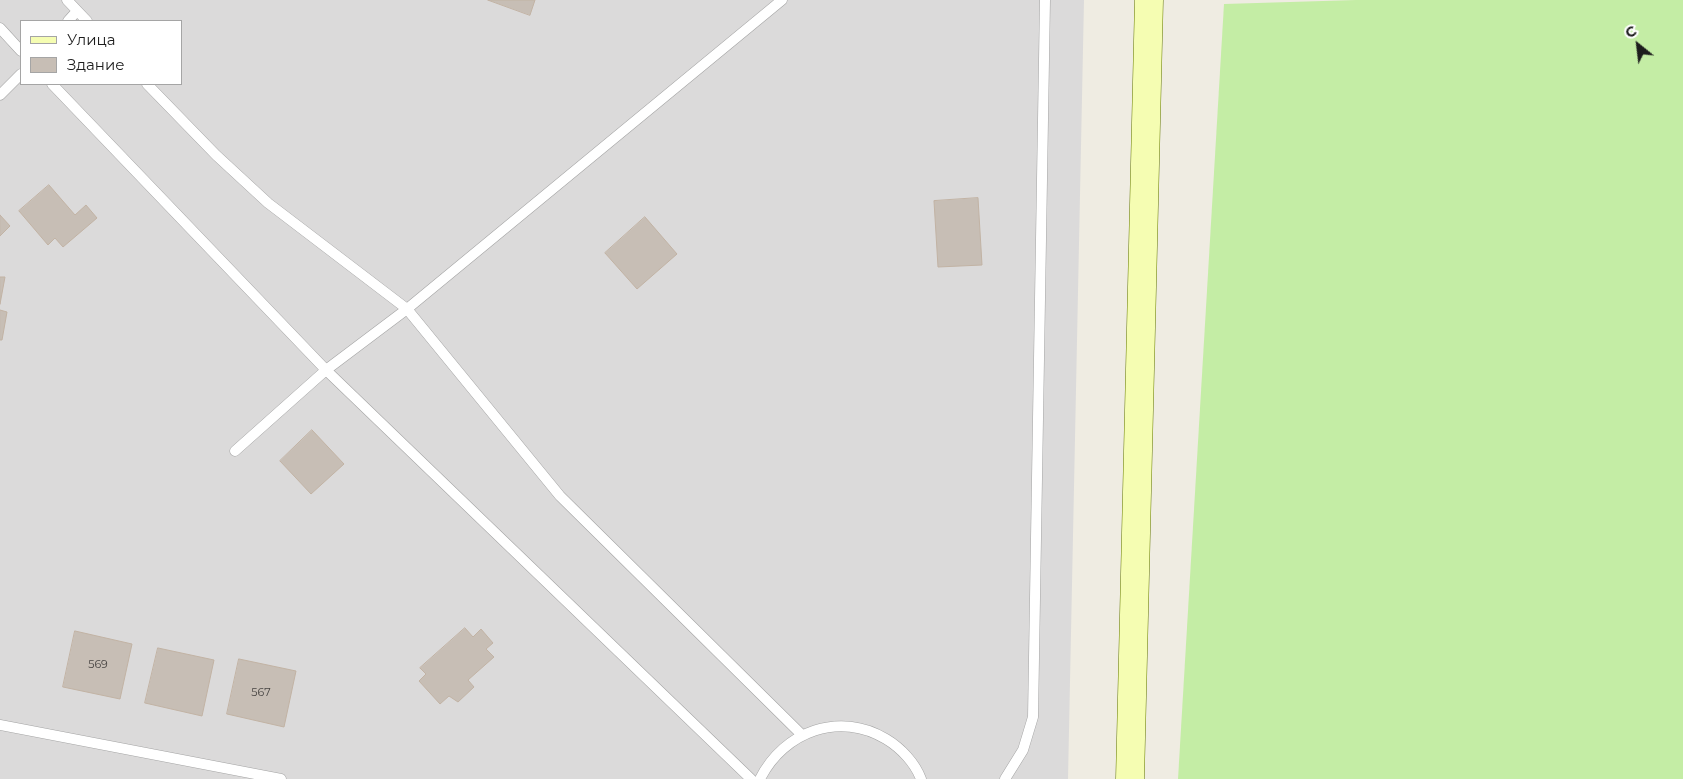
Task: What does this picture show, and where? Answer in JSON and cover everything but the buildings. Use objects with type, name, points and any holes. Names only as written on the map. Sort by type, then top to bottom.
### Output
[{"type":"street","points":[[1130,779],[1150,0]]},
{"type":"lane","points":[[67,0],[86,20]]},
{"type":"lane","points":[[235,451],[326,370],[407,309],[782,0]]},
{"type":"lane","points":[[1006,779],[1023,750],[1033,717],[1045,0]]},
{"type":"lane","points":[[69,20],[77,11]]},
{"type":"lane","points":[[0,28],[20,50]]},
{"type":"lane","points":[[0,94],[20,75]]},
{"type":"lane","points":[[53,85],[326,370],[752,779]]},
{"type":"lane","points":[[148,85],[216,155],[268,203],[407,309],[560,496],[802,736]]},
{"type":"lane","points":[[0,725],[281,779]]},
{"type":"lane","points":[[760,779],[775,756],[787,744],[820,729],[840,726],[859,728],[878,734],[895,744],[909,758],[921,779]]},
{"type":"shaded area","points":[[0,0],[1084,0],[1068,779],[0,779]]},
{"type":"green space","points":[[1356,0],[1683,0],[1683,779],[1178,779],[1224,4]]}]
